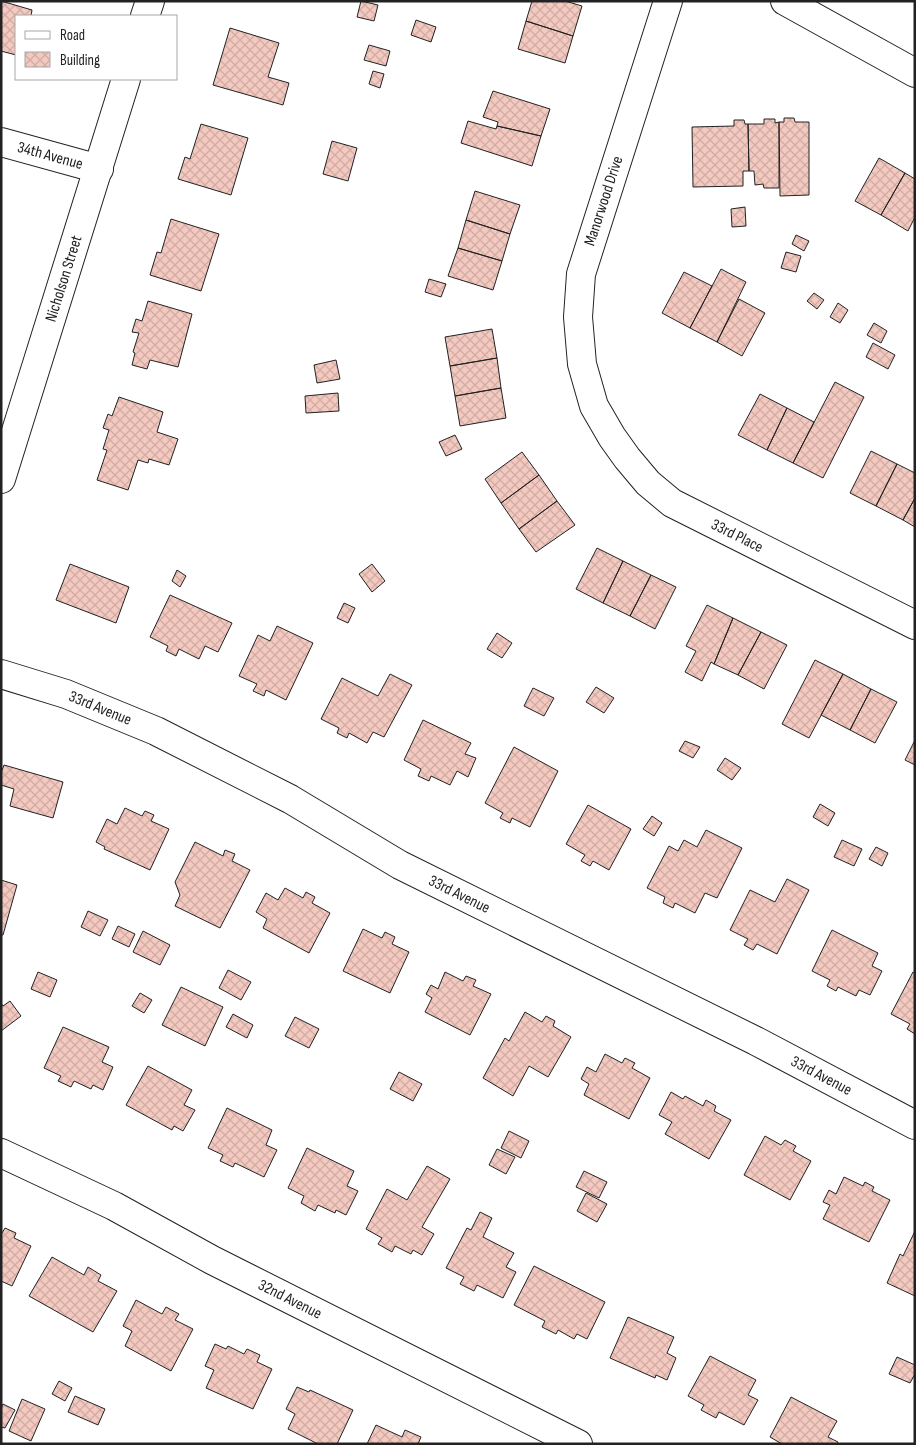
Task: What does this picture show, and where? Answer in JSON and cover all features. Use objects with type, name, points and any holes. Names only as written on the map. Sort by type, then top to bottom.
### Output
[{"type":"street","points":[[146,15],[150,1]]},
{"type":"street","name":"Manorwood Drive","points":[[594,406],[582,364],[578,317],[581,274],[668,1]]},
{"type":"street","points":[[785,1],[915,73]]},
{"type":"street","name":"Nicholson Street","points":[[1,479],[126,80]]},
{"type":"street","name":"34th Avenue","points":[[1,142],[98,168]]},
{"type":"street","name":"33rd Place","points":[[594,406],[627,458],[648,483],[672,503],[915,625]]},
{"type":"street","name":"33rd Avenue","points":[[1,674],[66,694],[156,731],[290,799],[400,865],[756,1041],[915,1125]]},
{"type":"street","name":"32nd Avenue","points":[[1,1153],[114,1206],[212,1260],[578,1444]]},
{"type":"building","points":[[1,1],[32,10],[31,15],[15,15],[15,55],[1,51]]},
{"type":"building","points":[[361,1],[378,5],[374,21],[357,17]]},
{"type":"building","points":[[532,1],[565,1],[582,6],[573,36],[526,21]]},
{"type":"building","points":[[416,20],[436,27],[431,42],[411,35]]},
{"type":"building","points":[[526,21],[573,36],[565,63],[518,49]]},
{"type":"building","points":[[230,28],[279,43],[268,77],[289,83],[283,105],[213,85]]},
{"type":"building","points":[[369,45],[390,51],[386,66],[364,60]]},
{"type":"building","points":[[373,71],[384,74],[380,88],[369,84]]},
{"type":"building","points":[[493,91],[550,109],[541,136],[497,126],[498,122],[483,117]]},
{"type":"building","points":[[784,118],[794,118],[795,122],[809,122],[809,195],[780,196],[779,122],[784,122]]},
{"type":"building","points":[[764,119],[775,119],[775,123],[779,122],[779,188],[764,188],[763,184],[755,185],[754,171],[749,171],[748,124],[764,124]]},
{"type":"building","points":[[734,120],[744,120],[745,124],[748,124],[749,171],[743,171],[743,186],[693,187],[692,127],[734,126]]},
{"type":"building","points":[[468,121],[496,129],[497,126],[541,136],[532,166],[461,143]]},
{"type":"building","points":[[201,124],[248,138],[231,195],[178,179],[185,157],[190,159]]},
{"type":"building","points":[[332,141],[357,148],[348,181],[323,174]]},
{"type":"building","points":[[879,158],[905,173],[881,215],[855,201]]},
{"type":"building","points":[[905,173],[915,179],[915,217],[908,231],[881,215]]},
{"type":"building","points":[[475,191],[520,205],[510,234],[466,220]]},
{"type":"building","points":[[745,207],[746,226],[732,227],[731,209]]},
{"type":"building","points":[[171,219],[219,234],[201,291],[150,275],[157,252],[161,253]]},
{"type":"building","points":[[466,220],[510,234],[502,261],[458,248]]},
{"type":"building","points":[[796,235],[809,241],[804,251],[792,244]]},
{"type":"building","points":[[458,248],[502,261],[493,290],[448,276]]},
{"type":"building","points":[[786,252],[801,256],[796,272],[781,268]]},
{"type":"building","points":[[721,269],[746,282],[717,342],[690,328]]},
{"type":"building","points":[[684,272],[712,286],[690,328],[662,313]]},
{"type":"building","points":[[429,279],[446,284],[441,297],[425,292]]},
{"type":"building","points":[[814,293],[824,300],[817,309],[807,301]]},
{"type":"building","points":[[739,299],[765,313],[742,356],[717,342]]},
{"type":"building","points":[[148,301],[192,314],[178,367],[150,360],[147,369],[132,365],[135,353],[133,352],[139,333],[132,332],[136,319],[142,321]]},
{"type":"building","points":[[838,303],[848,310],[840,323],[830,317]]},
{"type":"building","points":[[874,323],[887,331],[881,343],[867,335]]},
{"type":"building","points":[[492,329],[497,358],[450,366],[445,337]]},
{"type":"building","points":[[873,343],[895,355],[888,369],[866,357]]},
{"type":"building","points":[[497,358],[501,388],[455,396],[450,366]]},
{"type":"building","points":[[336,360],[340,379],[317,383],[314,365]]},
{"type":"building","points":[[835,382],[864,397],[823,478],[793,463]]},
{"type":"building","points":[[501,388],[506,418],[460,426],[455,396]]},
{"type":"building","points":[[338,393],[339,411],[306,413],[305,396]]},
{"type":"building","points":[[760,394],[787,408],[767,450],[738,435]]},
{"type":"building","points":[[119,397],[163,412],[157,432],[178,439],[169,465],[149,459],[148,463],[138,460],[128,490],[97,480],[107,450],[103,449],[109,430],[103,428],[108,414],[112,416]]},
{"type":"building","points":[[787,408],[814,422],[793,463],[767,450]]},
{"type":"building","points":[[455,435],[462,449],[446,456],[439,442]]},
{"type":"building","points":[[871,451],[897,464],[876,506],[850,493]]},
{"type":"building","points":[[522,452],[539,475],[501,503],[485,479]]},
{"type":"building","points":[[897,464],[915,473],[915,498],[903,520],[876,506]]},
{"type":"building","points":[[539,475],[557,501],[519,529],[501,503]]},
{"type":"building","points":[[915,498],[915,527],[903,520]]},
{"type":"building","points":[[557,501],[575,525],[536,552],[519,529]]},
{"type":"building","points":[[597,548],[623,561],[603,603],[576,589]]},
{"type":"building","points":[[623,561],[651,575],[630,616],[603,603]]},
{"type":"building","points":[[70,564],[129,587],[116,623],[56,600]]},
{"type":"building","points":[[372,564],[385,581],[372,592],[359,574]]},
{"type":"building","points":[[177,570],[186,576],[180,587],[172,581]]},
{"type":"building","points":[[651,575],[676,587],[655,629],[630,616]]},
{"type":"building","points":[[170,595],[232,623],[218,652],[205,646],[199,659],[179,649],[176,656],[166,651],[168,646],[150,637]]},
{"type":"building","points":[[344,603],[355,608],[348,623],[337,618]]},
{"type":"building","points":[[707,605],[733,618],[714,664],[711,662],[702,681],[685,672],[696,651],[686,646]]},
{"type":"building","points":[[733,618],[761,632],[738,675],[714,664]]},
{"type":"building","points":[[277,626],[313,643],[286,700],[266,690],[264,696],[253,691],[257,684],[239,676],[258,635],[270,641]]},
{"type":"building","points":[[761,632],[787,645],[764,689],[738,675]]},
{"type":"building","points":[[497,633],[512,643],[502,658],[487,649]]},
{"type":"building","points":[[815,660],[843,674],[809,738],[782,724]]},
{"type":"building","points":[[390,674],[412,685],[384,737],[373,732],[367,743],[349,733],[347,738],[337,733],[339,728],[321,719],[342,678],[378,696]]},
{"type":"building","points":[[843,674],[871,689],[850,730],[821,715]]},
{"type":"building","points":[[596,687],[614,698],[604,713],[586,702]]},
{"type":"building","points":[[533,688],[554,698],[544,716],[524,706]]},
{"type":"building","points":[[871,689],[897,702],[875,743],[850,730]]},
{"type":"building","points":[[423,720],[471,743],[465,754],[476,758],[468,777],[457,771],[450,785],[431,776],[429,781],[418,776],[421,769],[404,760]]},
{"type":"building","points":[[915,740],[915,765],[905,760]]},
{"type":"building","points":[[685,741],[700,747],[693,758],[679,751]]},
{"type":"building","points":[[514,747],[558,771],[530,827],[512,818],[510,823],[500,818],[503,813],[485,803]]},
{"type":"building","points":[[725,758],[741,768],[732,780],[717,770]]},
{"type":"building","points":[[4,765],[63,782],[53,818],[10,806],[14,789],[1,785],[1,773]]},
{"type":"building","points":[[820,804],[835,813],[828,826],[813,817]]},
{"type":"building","points":[[588,805],[631,829],[609,870],[593,861],[590,866],[581,861],[585,855],[566,844]]},
{"type":"building","points":[[125,808],[142,816],[145,811],[154,815],[151,821],[169,829],[150,870],[104,849],[105,847],[96,842],[107,819],[117,824]]},
{"type":"building","points":[[652,816],[662,823],[654,836],[643,829]]},
{"type":"building","points":[[706,830],[742,848],[717,898],[705,893],[695,913],[675,903],[673,908],[663,903],[665,897],[647,888],[669,846],[678,851],[684,840],[697,847]]},
{"type":"building","points":[[842,840],[862,849],[854,866],[834,857]]},
{"type":"building","points":[[195,842],[223,856],[225,850],[235,854],[232,861],[250,870],[220,928],[175,906],[180,895],[175,882]]},
{"type":"building","points":[[876,847],[888,853],[882,866],[869,859]]},
{"type":"building","points":[[787,879],[809,890],[777,954],[757,944],[753,950],[744,945],[748,939],[730,930],[750,890],[775,902]]},
{"type":"building","points":[[1,880],[17,885],[3,935],[1,935]]},
{"type":"building","points":[[285,888],[303,898],[306,892],[315,897],[312,903],[330,913],[309,953],[263,928],[267,919],[256,912],[266,893],[278,900]]},
{"type":"building","points":[[88,911],[108,920],[100,936],[81,927]]},
{"type":"building","points":[[118,926],[135,934],[129,947],[112,939]]},
{"type":"building","points":[[363,929],[382,938],[385,932],[395,937],[392,944],[409,952],[390,993],[343,971]]},
{"type":"building","points":[[832,930],[878,953],[872,966],[882,971],[870,995],[859,990],[856,996],[838,987],[836,991],[827,986],[830,980],[812,971]]},
{"type":"building","points":[[143,931],[170,945],[160,965],[133,952]]},
{"type":"building","points":[[228,970],[251,982],[241,1000],[219,988]]},
{"type":"building","points":[[38,972],[57,980],[50,997],[31,989]]},
{"type":"building","points":[[445,972],[463,981],[466,976],[476,980],[473,986],[491,994],[470,1035],[425,1012],[432,998],[426,994],[431,985],[438,989]]},
{"type":"building","points":[[913,972],[915,973],[915,1034],[907,1029],[910,1024],[891,1014]]},
{"type":"building","points":[[181,987],[223,1007],[205,1046],[162,1025]]},
{"type":"building","points":[[140,993],[152,1000],[144,1013],[132,1006]]},
{"type":"building","points":[[10,1001],[21,1016],[1,1031],[1,1003],[3,1006]]},
{"type":"building","points":[[525,1012],[542,1022],[546,1016],[555,1021],[553,1026],[571,1037],[548,1077],[529,1066],[513,1096],[483,1078],[505,1038],[509,1041]]},
{"type":"building","points":[[233,1014],[253,1025],[247,1038],[226,1027]]},
{"type":"building","points":[[295,1017],[319,1029],[309,1048],[285,1036]]},
{"type":"building","points":[[63,1027],[109,1047],[102,1062],[113,1067],[103,1090],[93,1085],[91,1089],[74,1081],[71,1087],[58,1081],[61,1076],[44,1068]]},
{"type":"building","points":[[605,1054],[622,1063],[625,1058],[635,1063],[632,1068],[650,1078],[629,1119],[584,1095],[589,1084],[581,1079],[587,1067],[596,1072]]},
{"type":"building","points":[[148,1066],[192,1090],[184,1105],[195,1110],[183,1131],[174,1126],[172,1130],[126,1105]]},
{"type":"building","points":[[399,1072],[422,1084],[413,1101],[390,1089]]},
{"type":"building","points":[[671,1092],[683,1099],[685,1096],[703,1106],[706,1100],[716,1106],[714,1111],[731,1120],[709,1159],[665,1134],[672,1122],[659,1115]]},
{"type":"building","points":[[227,1108],[272,1130],[266,1145],[277,1150],[264,1177],[235,1163],[233,1167],[220,1161],[223,1155],[208,1148]]},
{"type":"building","points":[[509,1131],[529,1141],[521,1158],[501,1148]]},
{"type":"building","points":[[765,1136],[781,1145],[785,1140],[796,1146],[793,1151],[811,1161],[790,1200],[744,1175]]},
{"type":"building","points":[[307,1148],[354,1171],[347,1186],[358,1191],[346,1215],[336,1210],[335,1213],[318,1205],[315,1211],[301,1203],[304,1196],[288,1188]]},
{"type":"building","points":[[497,1149],[515,1157],[506,1174],[489,1165]]},
{"type":"building","points":[[427,1166],[450,1179],[422,1227],[434,1234],[422,1255],[413,1250],[411,1254],[395,1246],[392,1252],[378,1244],[382,1238],[366,1229],[387,1189],[407,1200]]},
{"type":"building","points":[[584,1171],[607,1182],[599,1198],[576,1187]]},
{"type":"building","points":[[844,1177],[863,1186],[865,1182],[874,1187],[872,1191],[890,1200],[869,1242],[823,1219],[830,1205],[823,1202],[829,1190],[836,1194]]},
{"type":"building","points":[[586,1193],[607,1204],[597,1222],[577,1211]]},
{"type":"building","points":[[480,1212],[492,1218],[483,1237],[514,1253],[506,1267],[516,1272],[503,1298],[477,1285],[474,1291],[460,1284],[464,1277],[446,1268],[467,1228],[471,1230]]},
{"type":"building","points":[[5,1228],[16,1233],[14,1238],[31,1246],[12,1286],[1,1281],[1,1232]]},
{"type":"building","points":[[915,1231],[915,1296],[887,1283],[900,1254],[903,1256]]},
{"type":"building","points":[[52,1257],[84,1275],[88,1267],[101,1275],[98,1281],[117,1291],[93,1332],[29,1296]]},
{"type":"building","points":[[534,1266],[605,1302],[587,1339],[577,1334],[574,1339],[558,1330],[556,1334],[542,1327],[545,1321],[514,1305]]},
{"type":"building","points":[[136,1300],[162,1314],[166,1307],[179,1314],[175,1320],[193,1329],[171,1371],[125,1346],[132,1331],[123,1326]]},
{"type":"building","points":[[628,1317],[674,1337],[667,1353],[676,1358],[667,1380],[656,1375],[655,1378],[610,1358]]},
{"type":"building","points":[[215,1344],[226,1349],[228,1346],[244,1354],[247,1349],[260,1355],[257,1362],[272,1369],[253,1409],[206,1388],[214,1370],[205,1366]]},
{"type":"building","points":[[710,1356],[756,1380],[748,1395],[758,1400],[744,1425],[719,1412],[716,1418],[701,1410],[704,1405],[688,1396]]},
{"type":"building","points":[[897,1357],[915,1365],[915,1374],[910,1383],[889,1374]]},
{"type":"building","points":[[59,1381],[72,1388],[65,1401],[52,1394]]},
{"type":"building","points":[[297,1387],[309,1392],[310,1390],[353,1410],[337,1444],[318,1444],[288,1429],[295,1414],[286,1409]]},
{"type":"building","points":[[75,1396],[105,1409],[98,1425],[68,1412]]},
{"type":"building","points":[[791,1397],[837,1421],[828,1437],[838,1442],[837,1444],[782,1444],[770,1437]]},
{"type":"building","points":[[22,1399],[45,1409],[31,1441],[9,1431]]},
{"type":"building","points":[[3,1404],[15,1410],[5,1428],[1,1427],[1,1408]]},
{"type":"building","points":[[376,1425],[402,1437],[405,1430],[421,1437],[418,1444],[367,1444]]}]
